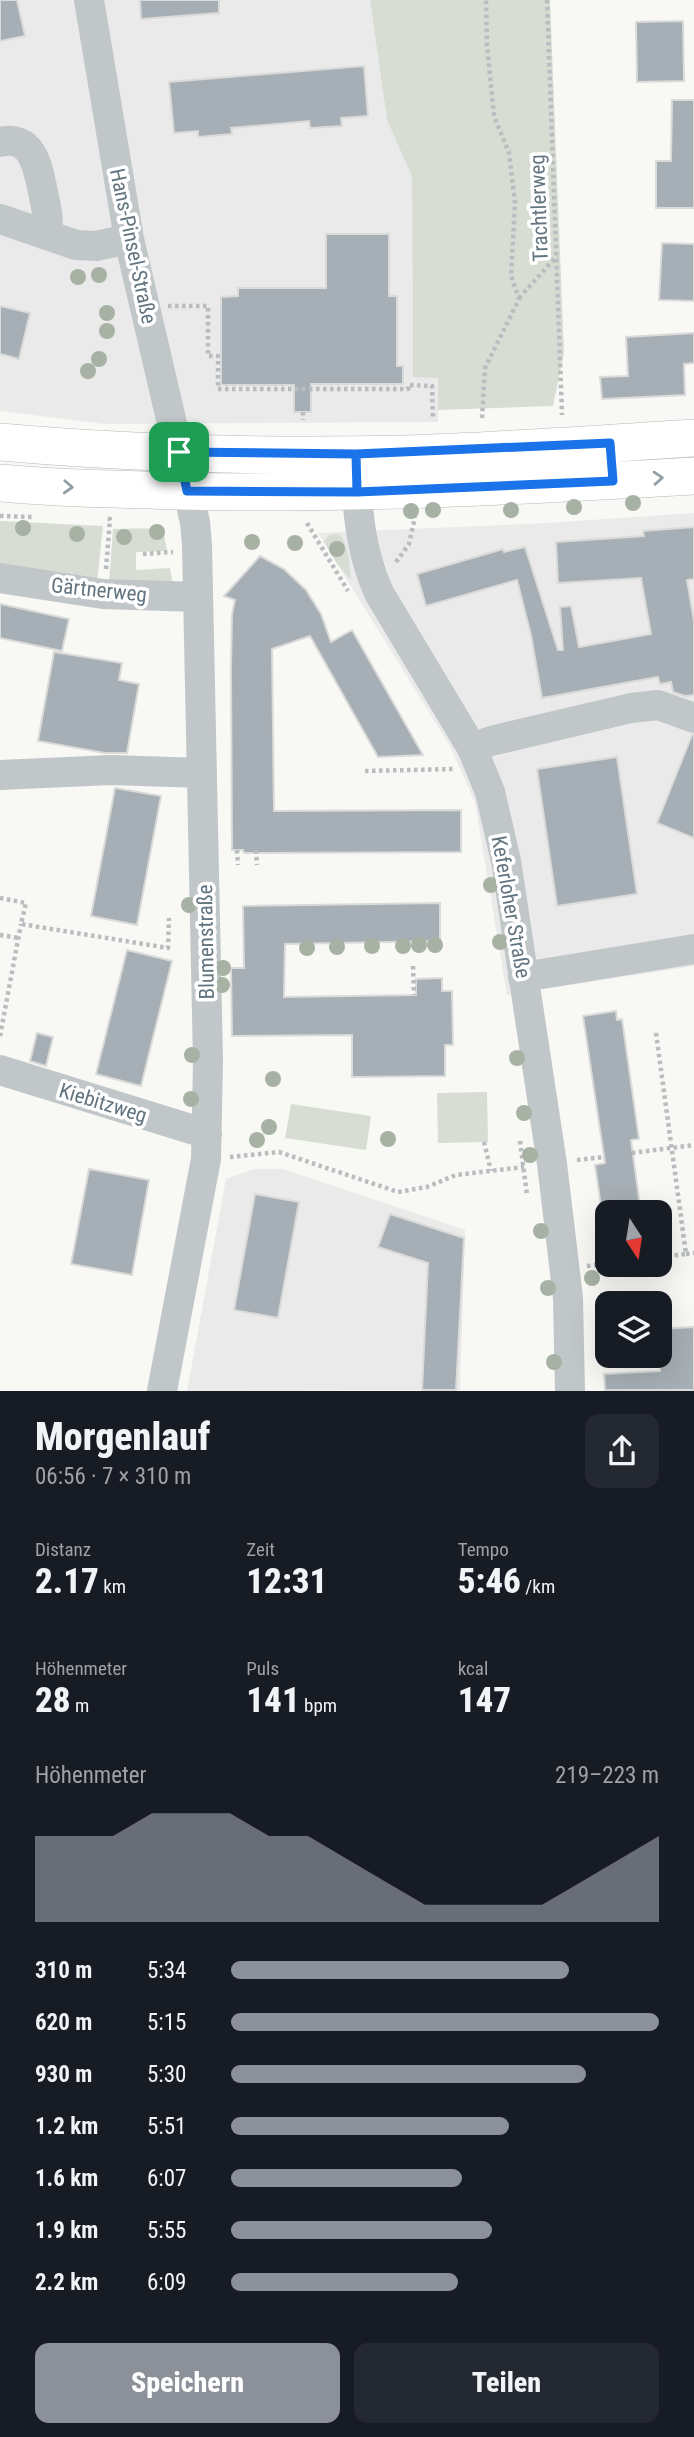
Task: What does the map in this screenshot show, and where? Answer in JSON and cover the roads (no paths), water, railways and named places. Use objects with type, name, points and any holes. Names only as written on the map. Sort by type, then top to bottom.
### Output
[{"type":"main road","points":[[0,442],[179,452],[356,454],[565,430],[610,443],[694,438]]},
{"type":"main road","points":[[0,483],[187,491],[357,492],[572,484],[694,476]]},
{"type":"street","name":"Hans-Pinsel-Straße","points":[[89,0],[129,239],[187,491]]},
{"type":"street","points":[[0,142],[9,139],[23,144],[37,159],[49,222],[46,235]]},
{"type":"street","points":[[0,219],[76,245],[96,246],[129,239]]},
{"type":"street","points":[[610,443],[613,481]]},
{"type":"street","name":"Keferloher Straße","points":[[356,454],[359,522],[370,572],[458,759],[490,792],[506,861],[552,1164],[568,1298],[570,1391]]},
{"type":"street","name":"Blumenstraße","points":[[162,1391],[207,1147],[197,545],[187,491]]},
{"type":"street","name":"Gärtnerweg","points":[[0,578],[103,594],[198,597]]},
{"type":"street","points":[[458,759],[631,708],[658,705],[694,718]]},
{"type":"street","points":[[0,775],[111,770],[202,773]]},
{"type":"street","points":[[523,977],[694,948]]},
{"type":"street","name":"Kiebitzweg","points":[[0,1070],[207,1147]]}]
